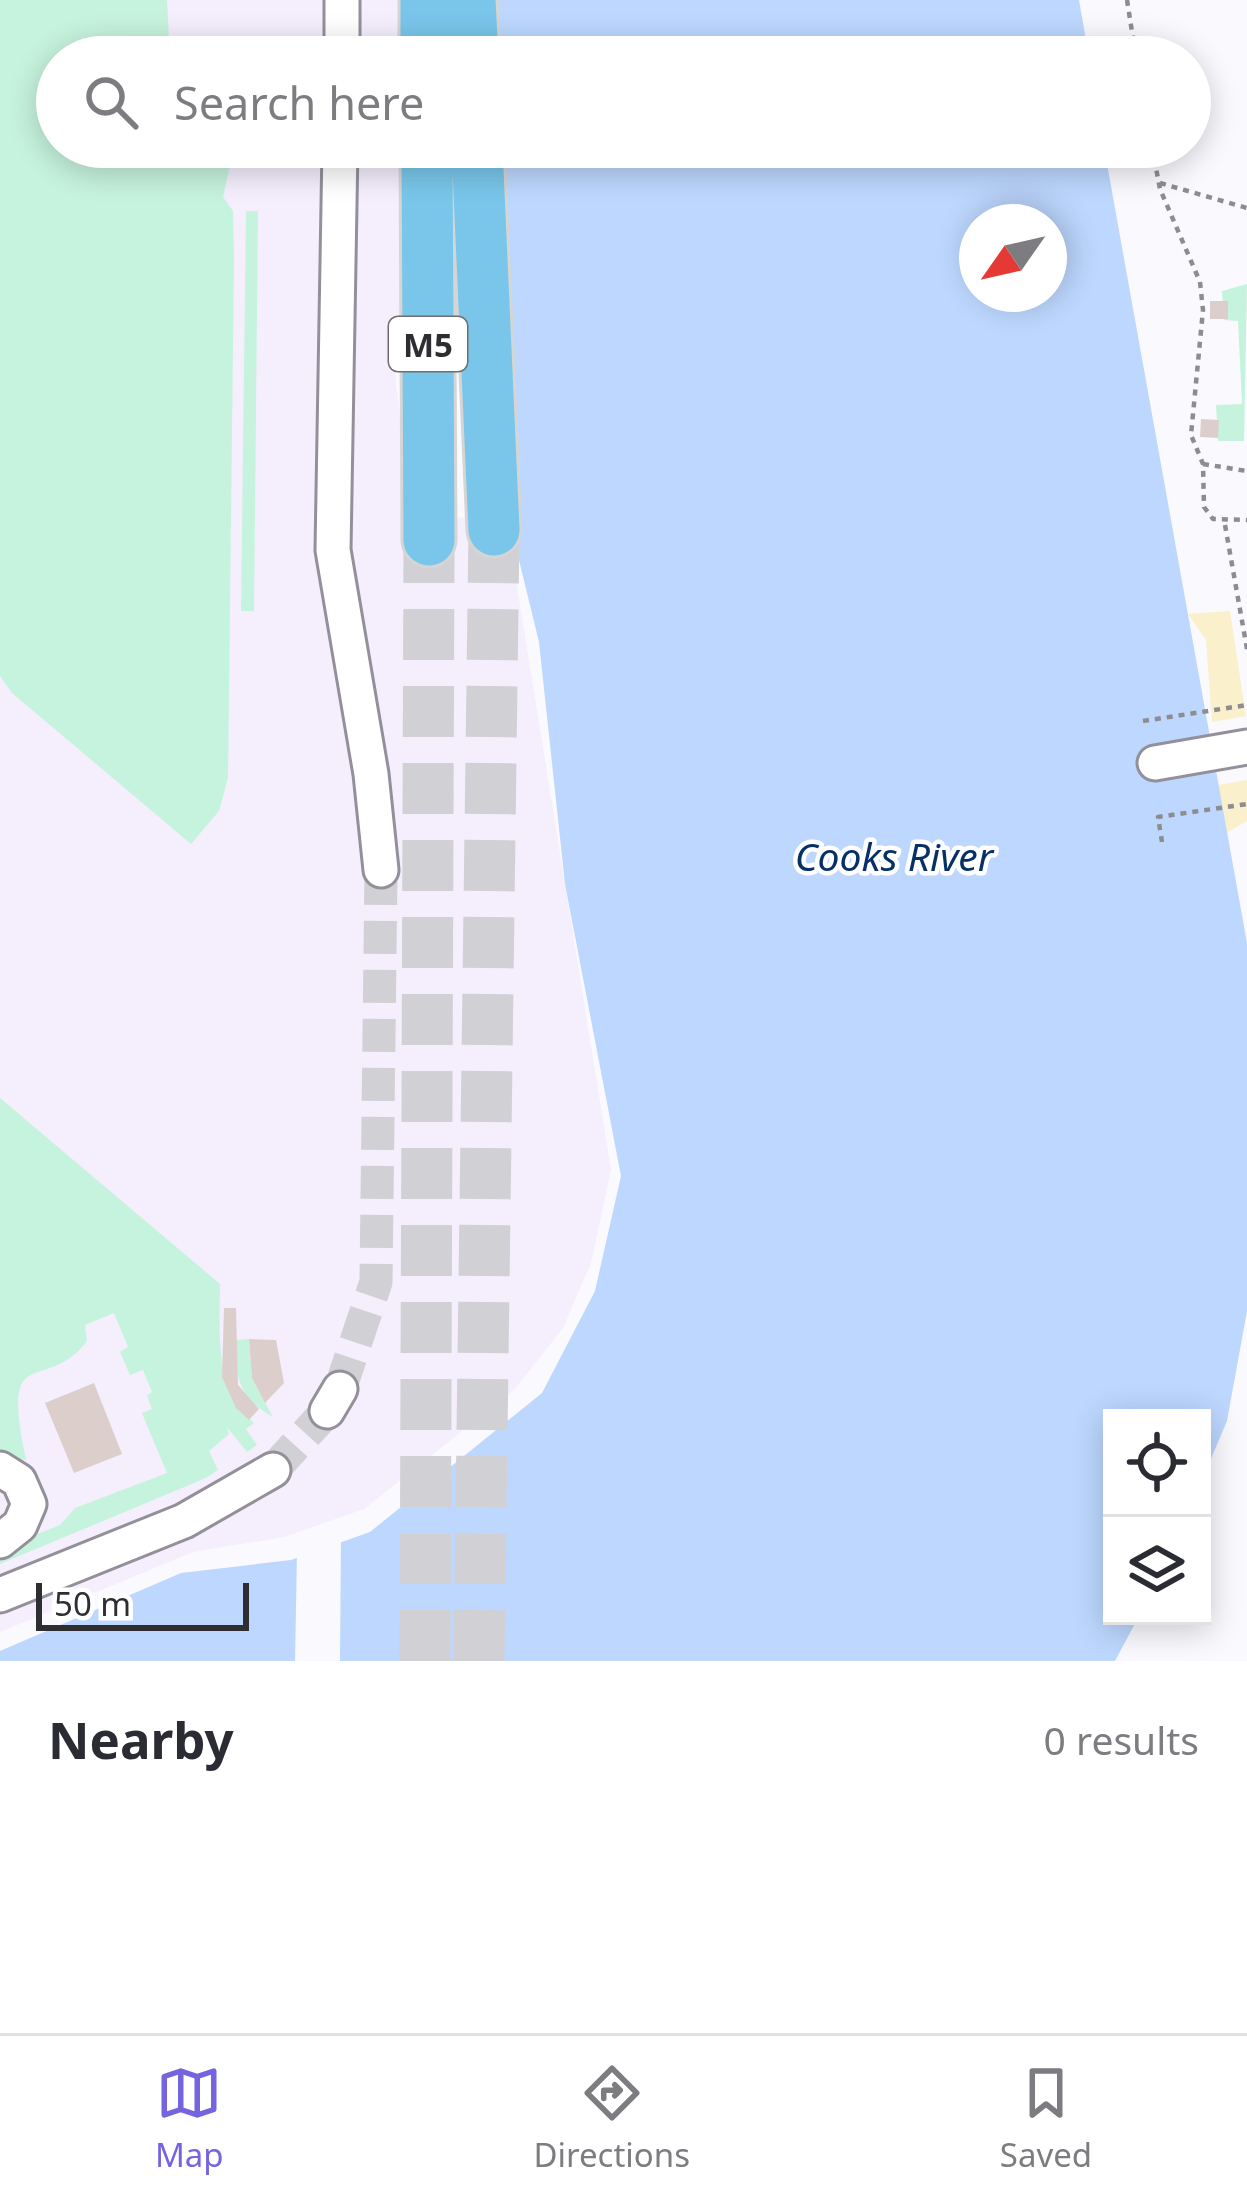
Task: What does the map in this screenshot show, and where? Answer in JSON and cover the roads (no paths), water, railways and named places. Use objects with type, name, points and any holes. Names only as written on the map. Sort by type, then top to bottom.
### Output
[{"type":"highway","points":[[426,0],[427,36]]},
{"type":"highway","points":[[470,0],[472,36]]},
{"type":"highway","name":"M5","points":[[427,168],[430,540]]},
{"type":"highway","name":"M5","points":[[478,168],[494,530]]},
{"type":"lane","points":[[342,0],[342,36]]},
{"type":"lane","points":[[340,168],[333,550],[371,774],[381,869]]},
{"type":"lane","points":[[1155,764],[1247,747]]},
{"type":"lane","points":[[0,1469],[19,1481],[29,1504],[20,1525],[0,1541]]},
{"type":"lane","points":[[0,1595],[184,1521],[273,1470]]},
{"type":"water","points":[[488,0],[1079,0],[1085,36],[491,36]]},
{"type":"water","name":"Cooks River","points":[[498,168],[1108,168],[1247,943],[1247,1311],[1227,1421],[1211,1459],[1211,1409],[1103,1409],[1103,1625],[1134,1625],[1115,1661],[0,1661],[0,1651],[181,1573],[291,1560],[370,1532],[542,1393],[595,1291],[621,1176],[565,884],[539,642],[509,519]]},
{"type":"tunnel","points":[[479,1661],[494,530]]},
{"type":"tunnel","points":[[425,1661],[429,540]]},
{"type":"tunnel","points":[[340,1389],[376,1282],[381,870]]},
{"type":"tunnel","points":[[273,1470],[327,1411]]}]
